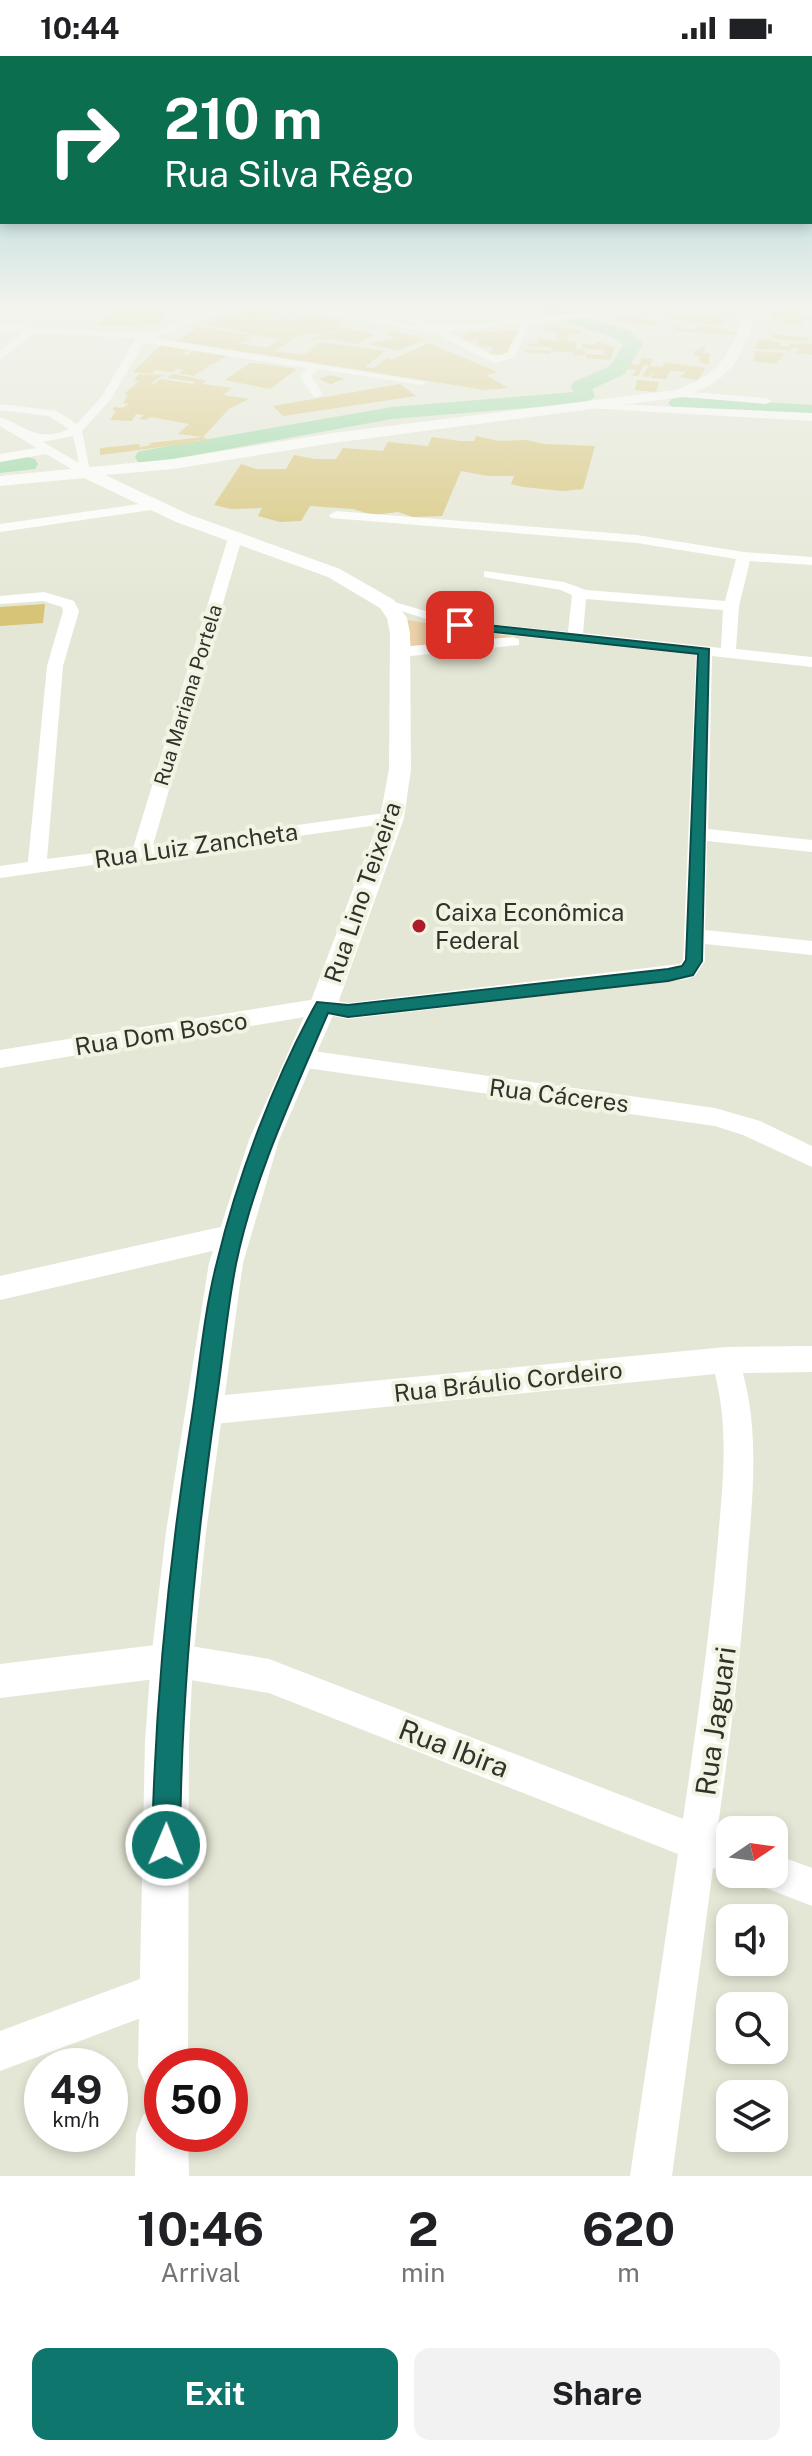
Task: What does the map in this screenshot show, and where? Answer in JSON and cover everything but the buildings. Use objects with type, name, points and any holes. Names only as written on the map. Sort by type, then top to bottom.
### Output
[{"type":"main road","points":[[0,490],[30,482],[93,476],[310,441],[615,403]]},
{"type":"main road","points":[[30,482],[47,468],[49,451]]},
{"type":"main road","points":[[93,476],[153,506],[318,566],[357,584],[387,604]]},
{"type":"main road","points":[[0,481],[82,488],[134,498]]},
{"type":"main road","name":"Rua Lino Teixeira","points":[[163,2048],[167,1742],[172,1660],[186,1532],[226,1263],[264,1140],[323,1006],[392,818],[400,769],[400,652],[397,618],[387,604]]},
{"type":"main road","points":[[162,2152],[162,2176]]},
{"type":"street","points":[[26,436],[59,438],[77,431],[100,403]]},
{"type":"street","points":[[593,406],[812,417]]},
{"type":"street","points":[[0,407],[61,417],[77,431],[93,476]]},
{"type":"street","points":[[1,422],[17,413],[38,411]]},
{"type":"street","points":[[1,422],[93,476]]},
{"type":"street","points":[[0,458],[49,451]]},
{"type":"street","points":[[0,528],[153,506]]},
{"type":"street","points":[[336,515],[637,539],[744,556],[812,561]]},
{"type":"street","name":"Rua Mariana Portela","points":[[141,853],[235,538]]},
{"type":"street","points":[[728,654],[731,606],[744,556]]},
{"type":"street","points":[[489,574],[564,586],[583,594],[731,606]]},
{"type":"street","points":[[569,637],[578,597],[583,594]]},
{"type":"street","points":[[0,600],[59,598],[69,604],[71,611],[55,666],[37,867]]},
{"type":"street","points":[[387,604],[448,623],[812,662]]},
{"type":"street","points":[[400,652],[569,637]]},
{"type":"street","points":[[704,651],[695,936],[812,948]]},
{"type":"street","name":"Rua Luiz Zancheta","points":[[0,872],[392,818]]},
{"type":"street","points":[[698,834],[812,846]]},
{"type":"street","name":"Rua Dom Bosco","points":[[0,1059],[323,1006],[348,1011],[668,975],[687,971],[694,961],[695,936]]},
{"type":"street","name":"Rua Cáceres","points":[[299,1058],[688,1113],[751,1128],[802,1152]]},
{"type":"street","points":[[0,1288],[234,1235]]},
{"type":"street","name":"Rua Bráulio Cordeiro","points":[[204,1411],[726,1360],[812,1359]]},
{"type":"street","name":"Rua Jaguari","points":[[651,2176],[714,1850],[725,1647],[741,1448],[738,1408],[726,1360]]},
{"type":"street","name":"Rua Ibira","points":[[0,1681],[172,1660],[269,1676],[714,1850]]},
{"type":"street","points":[[788,1878],[812,1887]]},
{"type":"street","points":[[0,2051],[164,1990]]},
{"type":"shaded area","points":[[407,620],[522,638],[411,646]]},
{"type":"waterway","points":[[146,457],[392,413],[513,403]]},
{"type":"waterway","points":[[679,403],[812,411]]},
{"type":"waterway","points":[[0,466],[27,464]]},
{"type":"place","name":"Caixa Econômica Federal","points":[[419,926]]},
{"type":"route","points":[[166,1845],[172,1660],[186,1532],[226,1263],[264,1140],[323,1006],[348,1011],[668,975],[687,971],[694,961],[704,651],[460,625]]}]
